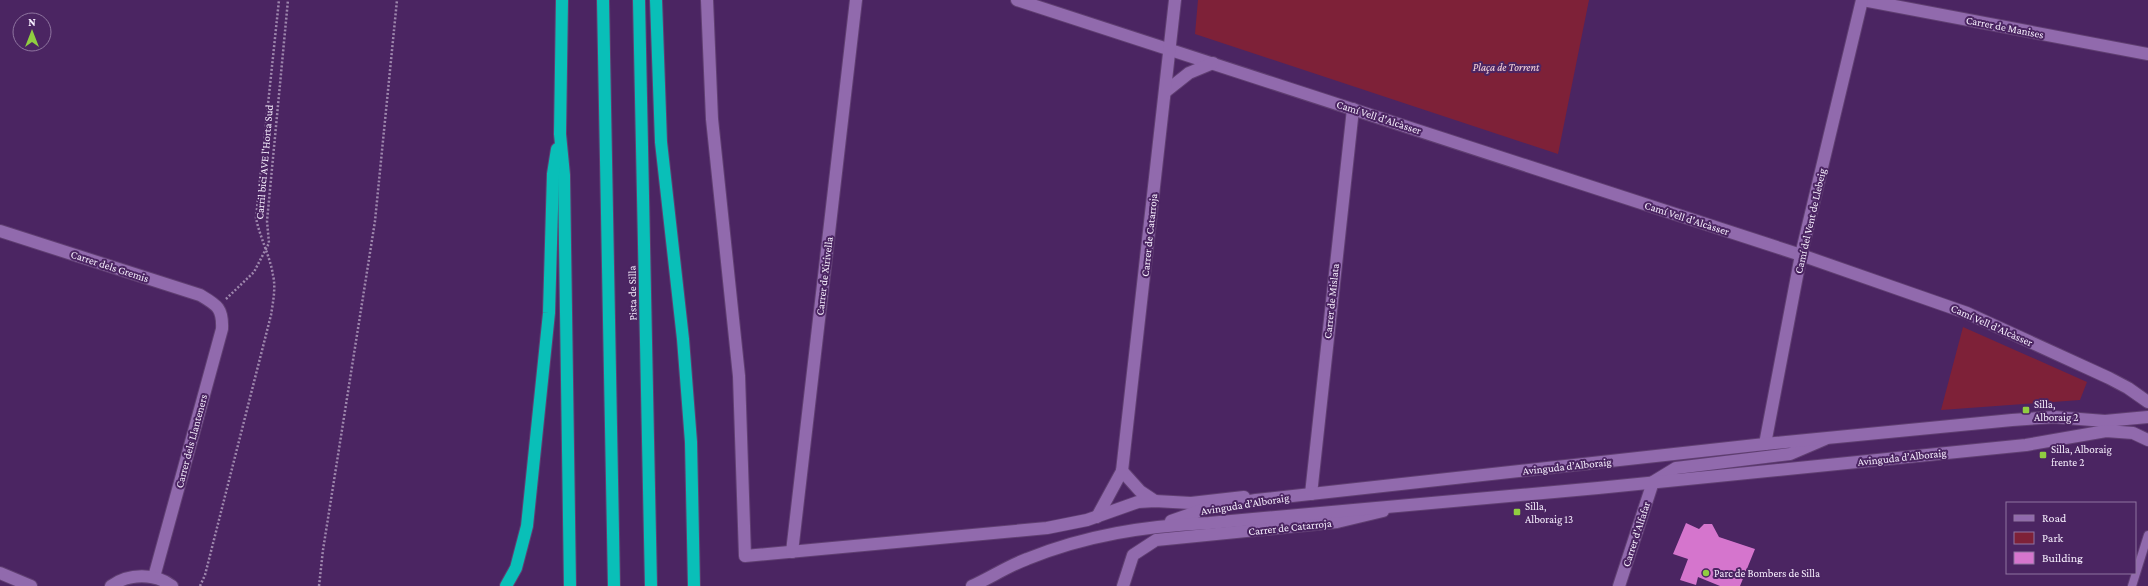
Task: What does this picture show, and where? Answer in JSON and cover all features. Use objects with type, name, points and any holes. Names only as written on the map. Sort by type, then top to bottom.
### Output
[{"type":"highway","points":[[562,0],[560,134],[564,175],[570,586]]},
{"type":"highway","points":[[603,0],[614,586]]},
{"type":"highway","name":"Pista de Silla","points":[[639,0],[651,586]]},
{"type":"highway","points":[[656,0],[661,142],[682,339],[691,442],[694,586]]},
{"type":"highway","points":[[506,586],[516,568],[527,526],[548,312],[553,174],[560,134]]},
{"type":"street","points":[[707,0],[712,119],[739,376],[745,556],[1047,528],[1097,517],[1127,505],[1155,501],[1191,503],[1244,497],[1280,497]]},
{"type":"street","name":"Carrer de Xirivella","points":[[792,552],[856,0]]},
{"type":"street","name":"Camí Vell d'Alcàsser","points":[[1017,0],[1353,108],[1801,255],[1967,312],[2110,378],[2148,402]]},
{"type":"street","name":"Carrer de Catarroja","points":[[1097,517],[1122,471],[1175,0]]},
{"type":"street","name":"Carrer de Manises","points":[[1862,0],[2148,54]]},
{"type":"street","name":"Camí del Vent de Llebeig","points":[[1765,444],[1801,255],[1862,0]]},
{"type":"street","points":[[1165,92],[1189,73],[1213,63]]},
{"type":"street","name":"Carrer de Mislata","points":[[1310,494],[1353,108]]},
{"type":"street","name":"Carrer dels Gremis","points":[[0,231],[200,295],[217,305]]},
{"type":"street","name":"Carrer dels Llanteners","points":[[154,577],[222,329],[222,318],[217,305]]},
{"type":"street","name":"Avinguda d’Alboraig","points":[[1158,526],[1205,509],[1280,497],[1765,444],[2012,420],[2054,417],[2105,421],[2148,417]]},
{"type":"street","name":"Avinguda d’Alboraig","points":[[1158,526],[1209,523],[1653,482],[2026,445],[2106,431],[2133,433],[2148,440]]},
{"type":"street","name":"Avinguda d’Alboraig","points":[[1653,482],[1676,468],[1790,454],[1828,438]]},
{"type":"street","points":[[1122,471],[1135,487],[1155,501]]},
{"type":"street","name":"Carrer d'Alfafar","points":[[1619,586],[1653,482]]},
{"type":"street","name":"Carrer de Catarroja","points":[[1123,586],[1133,555],[1156,540],[1337,522],[1411,504]]},
{"type":"street","points":[[972,586],[1026,559],[1075,542],[1120,531],[1158,526]]},
{"type":"street","points":[[0,573],[31,586]]},
{"type":"street","points":[[111,586],[128,578],[141,576],[154,577],[172,586]]},
{"type":"lane","points":[[2136,573],[2148,535]]},
{"type":"lane","points":[[2132,586],[2136,574]]},
{"type":"path","points":[[200,586],[205,575],[271,315],[274,292],[273,275],[256,218],[279,0]]},
{"type":"path","name":"Carril bici AVE l'Horta Sud","points":[[217,305],[234,293],[254,272],[269,243],[267,220],[268,197],[288,0]]},
{"type":"path","points":[[320,586],[323,550],[375,221],[398,0]]},
{"type":"green space","name":"Plaça de Torrent","points":[[1198,0],[1589,0],[1558,154],[1195,34]]},
{"type":"green space","points":[[1963,327],[2087,382],[2080,400],[1941,410]]},
{"type":"building","points":[[1686,523],[1699,529],[1704,524],[1712,524],[1719,537],[1755,549],[1740,586],[1720,586],[1698,577],[1696,585],[1680,580],[1688,559],[1673,554]]},
{"type":"place","name":"Silla, Alboraig 2","points":[[2026,410]]},
{"type":"place","name":"Silla, Alboraig frente 2","points":[[2043,455]]},
{"type":"place","name":"Silla, Alboraig 13","points":[[1517,512]]},
{"type":"place","name":"Parc de Bombers de Silla","points":[[1706,573]]}]
